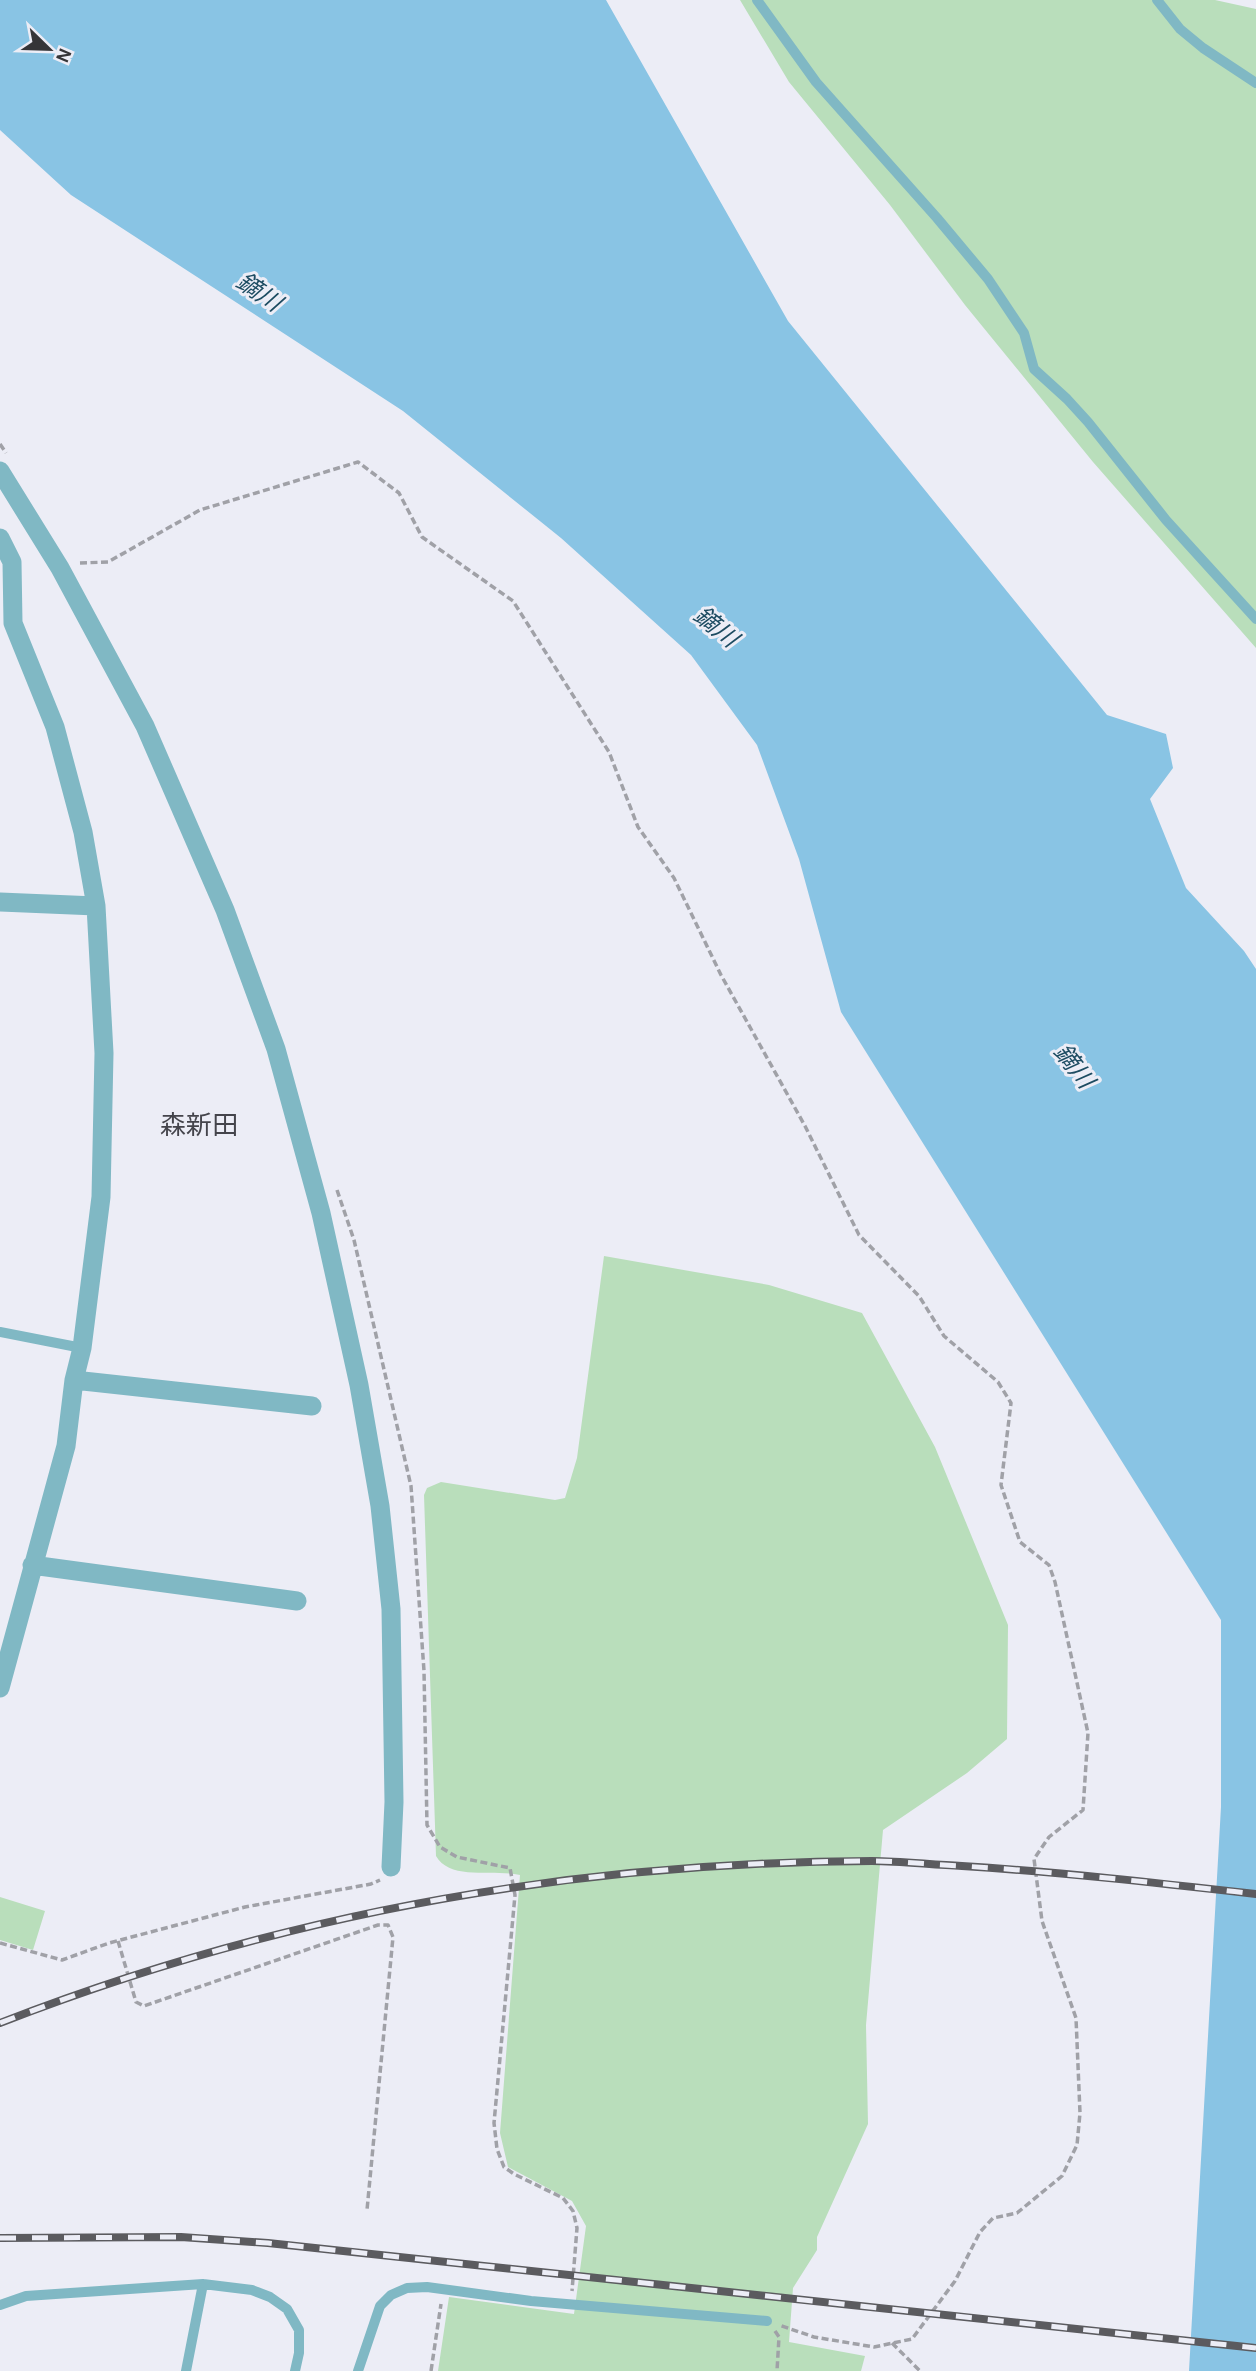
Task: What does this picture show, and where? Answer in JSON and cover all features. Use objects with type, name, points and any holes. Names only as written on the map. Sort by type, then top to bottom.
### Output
[{"type":"street","points":[[4,463],[145,726],[225,910],[276,1049],[324,1226],[359,1385],[380,1506],[391,1609],[394,1802],[391,1867]]},
{"type":"street","points":[[0,538],[12,562],[13,624],[55,727],[83,832],[96,905],[104,1053],[101,1197],[82,1348],[74,1380],[66,1446],[0,1688]]},
{"type":"street","points":[[0,902],[96,905]]},
{"type":"street","points":[[74,1380],[312,1406]]},
{"type":"street","points":[[32,1565],[297,1601]]},
{"type":"lane","points":[[757,0],[824,91],[988,279],[1024,333],[1034,369],[1068,399],[1166,520],[1256,619]]},
{"type":"lane","points":[[1157,0],[1180,29],[1203,48],[1256,83]]},
{"type":"lane","points":[[0,1332],[82,1348]]},
{"type":"lane","points":[[0,2305],[26,2297],[203,2284],[252,2290],[271,2297],[287,2309],[299,2330],[299,2353],[295,2371]]},
{"type":"lane","points":[[186,2371],[203,2284]]},
{"type":"lane","points":[[358,2371],[380,2306],[391,2295],[407,2288],[767,2321]]},
{"type":"path","points":[[0,444],[4,463]]},
{"type":"path","points":[[80,563],[108,562],[200,510],[358,462],[399,493],[422,537],[513,601],[609,752],[638,827],[674,878],[721,975],[805,1126],[859,1235],[919,1296],[944,1336],[998,1382],[1011,1403],[1001,1485],[1020,1542],[1049,1564],[1088,1733],[1083,1810],[1049,1836],[1034,1859],[1042,1922],[1076,2018],[1080,2113],[1077,2145],[1062,2176],[1017,2213],[993,2218],[981,2232],[955,2281],[912,2339],[874,2347],[814,2337],[767,2321]]},
{"type":"path","points":[[411,1486],[424,1671],[427,1825],[440,1847],[457,1857],[510,1868],[515,1895],[494,2123],[497,2149],[504,2167],[563,2197],[573,2211],[578,2228],[571,2303]]},
{"type":"path","points":[[0,1942],[62,1960],[118,1941],[245,1906],[371,1884],[385,1877],[391,1867]]},
{"type":"path","points":[[118,1941],[136,2002],[144,2006],[378,1925],[388,1925],[393,1937],[368,2210]]},
{"type":"path","points":[[431,2371],[443,2290]]},
{"type":"path","points":[[767,2321],[779,2337],[777,2371]]},
{"type":"path","points":[[892,2343],[920,2371]]},
{"type":"green space","points":[[740,0],[1215,0],[1256,9],[1256,648],[1093,462],[965,305],[890,205],[789,82]]},
{"type":"green space","points":[[604,1256],[769,1285],[862,1313],[935,1447],[1008,1625],[1007,1739],[967,1773],[883,1830],[866,2025],[868,2124],[817,2237],[817,2250],[793,2288],[789,2342],[865,2356],[861,2371],[438,2371],[449,2297],[574,2314],[586,2226],[572,2201],[508,2167],[500,2133],[520,1875],[451,1869],[436,1856],[424,1495],[427,1488],[441,1482],[555,1500],[565,1498],[577,1458]]},
{"type":"green space","points":[[0,1897],[45,1911],[33,1950],[0,1940]]},
{"type":"water","name":"鏑川","points":[[0,0],[606,0],[788,321],[1107,715],[1166,734],[1173,768],[1150,799],[1186,888],[1244,951],[1256,969],[1256,2371],[1189,2371],[1221,1807],[1221,1620],[841,1012],[799,859],[757,745],[691,655],[561,538],[403,411],[71,195],[0,130]]},
{"type":"railway","points":[[0,2023],[106,1985],[212,1952],[320,1924],[428,1901],[649,1871],[760,1864],[883,1861],[999,1868],[1256,1894]]},
{"type":"railway","points":[[0,2238],[181,2237],[268,2243],[1256,2348]]},
{"type":"district","name":"森新田","points":[[199,1125]]}]
